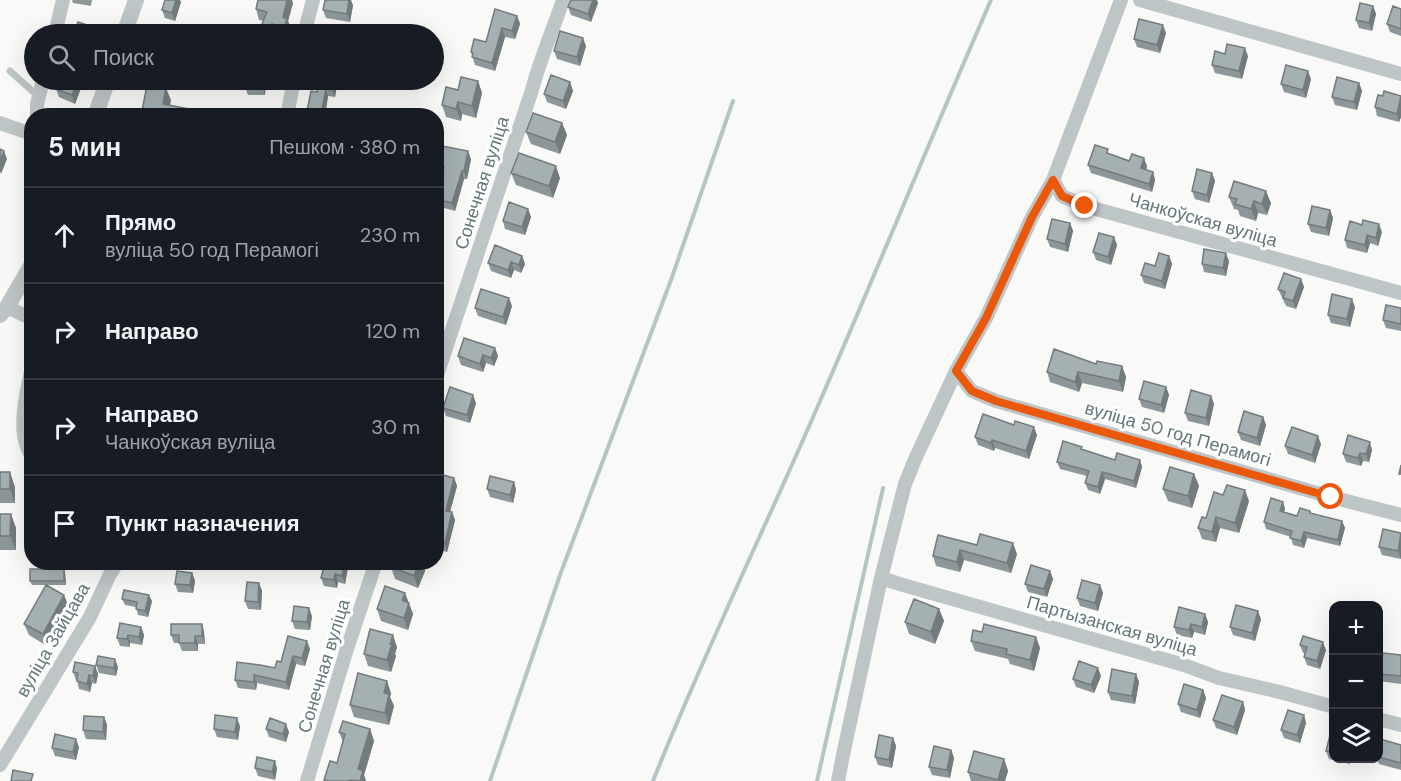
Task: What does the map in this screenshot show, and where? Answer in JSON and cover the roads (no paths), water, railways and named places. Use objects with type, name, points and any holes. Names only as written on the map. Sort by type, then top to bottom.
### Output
[{"type":"street","points":[[57,24],[63,0]]},
{"type":"street","points":[[128,24],[136,0]]},
{"type":"street","points":[[307,24],[313,0]]},
{"type":"street","name":"Сонечная вуліца","points":[[444,354],[532,90],[538,65],[563,0]]},
{"type":"street","points":[[838,781],[881,578],[905,484],[956,371],[986,318],[1032,217],[1053,180],[1121,0]]},
{"type":"street","points":[[1140,0],[1401,75]]},
{"type":"street","points":[[37,108],[41,90]]},
{"type":"street","points":[[98,108],[104,90]]},
{"type":"street","points":[[289,108],[292,90]]},
{"type":"street","points":[[0,123],[24,131]]},
{"type":"street","name":"Чанкоўская вуліца","points":[[1053,180],[1062,196],[1085,206],[1401,293]]},
{"type":"street","points":[[24,277],[3,311],[24,317]]},
{"type":"street","name":"вуліца 50 год Перамогі","points":[[956,371],[972,391],[996,401],[1401,515]]},
{"type":"street","points":[[24,411],[24,430]]},
{"type":"street","name":"вуліца Зайцава","points":[[0,765],[90,617],[113,570]]},
{"type":"street","name":"Сонечная вуліца","points":[[307,781],[373,570]]},
{"type":"street","name":"Партызанская вуліца","points":[[881,578],[1184,665],[1219,678],[1329,706]]},
{"type":"street","points":[[1383,720],[1401,725]]},
{"type":"lane","points":[[10,71],[24,84]]},
{"type":"lane","points":[[31,90],[39,97]]},
{"type":"waterway","points":[[653,781],[692,687],[839,357],[991,0]]},
{"type":"waterway","points":[[490,781],[560,575],[671,280],[733,101]]},
{"type":"waterway","points":[[817,781],[883,488]]}]
